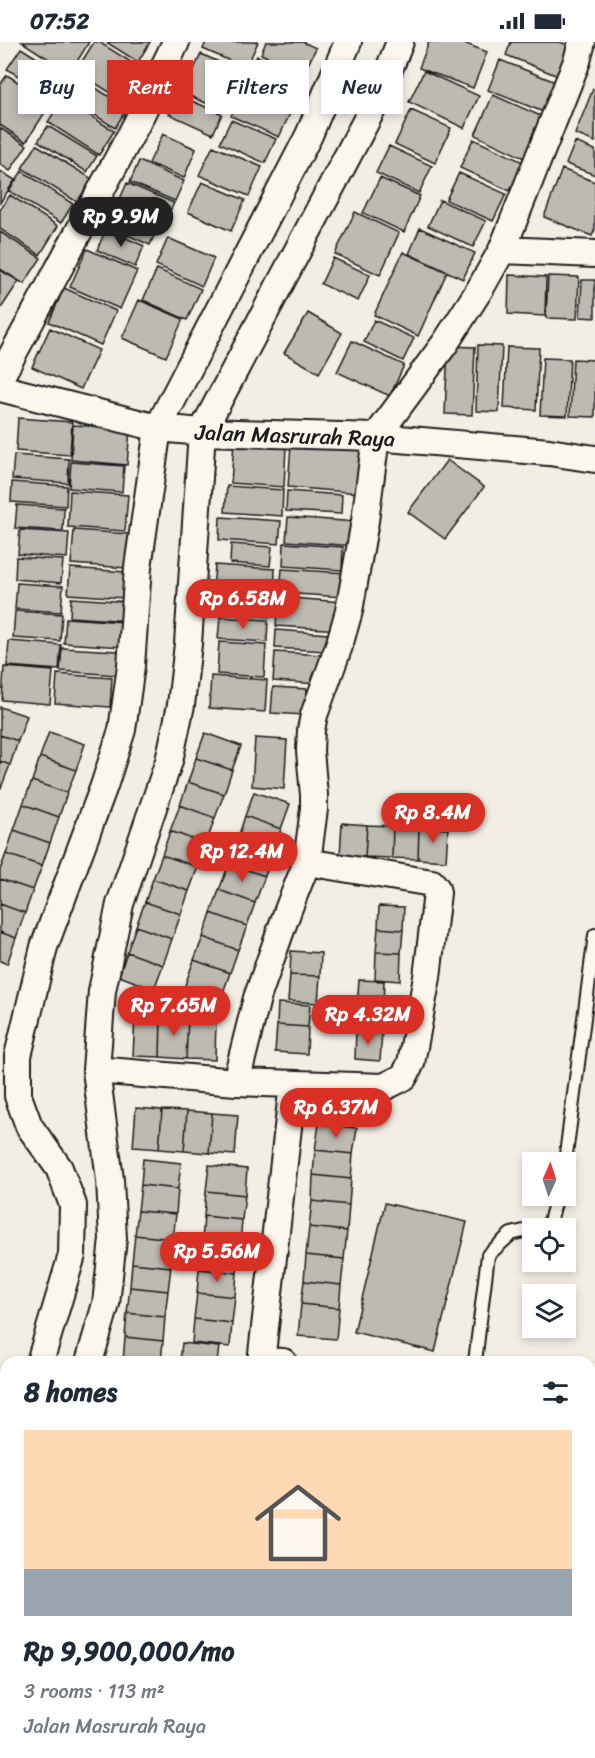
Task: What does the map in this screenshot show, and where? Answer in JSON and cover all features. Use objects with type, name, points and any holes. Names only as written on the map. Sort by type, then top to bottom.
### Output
[{"type":"street","points":[[0,378],[136,125],[176,42]]},
{"type":"street","points":[[42,1356],[72,1256],[73,1205],[59,1168],[29,1126],[9,1067],[18,1056],[44,947],[104,786],[122,730],[131,666],[138,567],[158,428],[309,135],[348,42]]},
{"type":"street","points":[[91,1356],[106,1304],[113,1239],[110,1180],[96,1070],[102,991],[120,904],[169,761],[181,705],[188,644],[202,432],[376,102],[400,42]]},
{"type":"street","points":[[236,1082],[257,998],[307,862],[314,809],[311,730],[349,611],[365,521],[376,437],[446,342],[480,290],[502,250],[582,42]]},
{"type":"street","points":[[502,250],[595,254]]},
{"type":"street","name":"Jalan Masrurah Raya","points":[[0,387],[158,428],[202,432],[376,437],[549,452],[595,459]]},
{"type":"street","points":[[96,1070],[236,1082],[384,1087],[404,1077],[411,1063],[427,977],[436,888],[432,884],[307,862]]},
{"type":"street","points":[[270,1356],[293,1084]]},
{"type":"lane","points":[[567,1152],[595,935]]},
{"type":"lane","points":[[476,1356],[488,1254],[511,1234],[549,1225],[554,1206]]},
{"type":"building","points":[[22,42],[89,42],[78,60],[50,60]]},
{"type":"building","points":[[94,42],[99,42],[128,60],[107,60],[107,91],[95,83],[95,60],[83,60]]},
{"type":"building","points":[[106,42],[150,42],[139,60],[135,60]]},
{"type":"building","points":[[206,42],[258,42],[250,60],[228,60],[203,49]]},
{"type":"building","points":[[266,42],[303,42],[316,48],[309,63],[309,60],[275,60],[261,54]]},
{"type":"building","points":[[429,42],[461,42],[487,52],[473,88],[419,68]]},
{"type":"building","points":[[511,42],[560,42],[570,46],[558,76],[506,55]]},
{"type":"building","points":[[21,48],[40,60],[18,60],[18,76],[7,69]]},
{"type":"building","points":[[201,54],[214,60],[205,60],[205,103],[193,97],[193,71]]},
{"type":"building","points":[[500,60],[558,83],[546,113],[488,90]]},
{"type":"building","points":[[424,71],[479,96],[464,128],[409,102]]},
{"type":"building","points":[[7,75],[18,82],[18,114],[44,114],[26,142],[0,125],[0,85]]},
{"type":"building","points":[[95,88],[107,95],[107,114],[123,114],[115,128],[93,114],[95,114]]},
{"type":"building","points":[[593,89],[595,90],[595,142],[575,134]]},
{"type":"building","points":[[493,95],[545,118],[526,159],[475,135]]},
{"type":"building","points":[[193,101],[205,107],[205,114],[222,114],[213,134],[169,114],[193,114]]},
{"type":"building","points":[[411,110],[451,128],[435,163],[395,144]]},
{"type":"building","points":[[53,114],[88,114],[114,131],[99,155],[48,122]]},
{"type":"building","points":[[232,114],[290,114],[279,137],[231,116]]},
{"type":"building","points":[[231,120],[276,139],[265,163],[220,143]]},
{"type":"building","points":[[48,126],[97,156],[87,172],[38,141]]},
{"type":"building","points":[[0,128],[27,145],[10,171],[0,164]]},
{"type":"building","points":[[163,134],[196,149],[184,178],[149,163]]},
{"type":"building","points":[[473,139],[523,162],[510,191],[460,168]]},
{"type":"building","points":[[575,142],[595,150],[595,175],[566,164]]},
{"type":"building","points":[[37,145],[92,179],[77,202],[22,168]]},
{"type":"building","points":[[213,146],[262,167],[249,196],[199,175]]},
{"type":"building","points":[[389,146],[432,166],[419,193],[376,173]]},
{"type":"building","points":[[139,161],[184,181],[175,201],[130,182]]},
{"type":"building","points":[[562,169],[595,182],[595,229],[592,236],[544,217]]},
{"type":"building","points":[[0,171],[15,180],[0,203]]},
{"type":"building","points":[[22,171],[73,204],[61,223],[9,191]]},
{"type":"building","points":[[459,173],[506,194],[493,221],[446,200]]},
{"type":"building","points":[[380,178],[420,196],[404,232],[363,213]]},
{"type":"building","points":[[202,182],[245,200],[231,231],[188,212]]},
{"type":"building","points":[[127,183],[174,203],[165,221],[119,201]]},
{"type":"building","points":[[10,195],[58,226],[40,255],[0,229],[0,210]]},
{"type":"building","points":[[440,200],[486,221],[473,247],[428,226]]},
{"type":"building","points":[[124,206],[160,222],[150,245],[114,229]]},
{"type":"building","points":[[355,212],[399,233],[380,275],[335,254]]},
{"type":"building","points":[[420,228],[475,253],[463,279],[409,254]]},
{"type":"building","points":[[106,229],[144,246],[135,267],[97,250]]},
{"type":"building","points":[[0,232],[41,258],[24,284],[0,269]]},
{"type":"building","points":[[168,238],[214,258],[202,286],[156,265]]},
{"type":"building","points":[[87,249],[137,271],[120,309],[70,287]]},
{"type":"building","points":[[403,252],[447,272],[418,336],[374,315]]},
{"type":"building","points":[[333,258],[370,275],[358,301],[321,284]]},
{"type":"building","points":[[157,269],[201,289],[187,320],[143,300]]},
{"type":"building","points":[[0,270],[19,281],[0,310]]},
{"type":"building","points":[[509,275],[546,277],[545,316],[508,314]]},
{"type":"building","points":[[548,276],[579,277],[577,319],[546,318]]},
{"type":"building","points":[[582,280],[595,280],[595,318],[580,317]]},
{"type":"building","points":[[64,288],[116,311],[101,345],[49,322]]},
{"type":"building","points":[[139,300],[183,319],[166,357],[122,338]]},
{"type":"building","points":[[308,313],[342,333],[319,373],[284,353]]},
{"type":"building","points":[[374,320],[414,338],[403,361],[364,342]]},
{"type":"building","points":[[50,328],[99,350],[81,389],[32,367]]},
{"type":"building","points":[[352,341],[404,365],[390,396],[337,372]]},
{"type":"building","points":[[478,345],[502,346],[499,412],[476,411]]},
{"type":"building","points":[[448,346],[475,347],[472,415],[445,414]]},
{"type":"building","points":[[507,347],[539,348],[536,410],[504,408]]},
{"type":"building","points":[[543,358],[570,359],[567,416],[540,415]]},
{"type":"building","points":[[573,359],[595,360],[595,417],[570,416]]},
{"type":"building","points":[[18,418],[72,422],[70,455],[16,451]]},
{"type":"building","points":[[73,425],[130,429],[127,465],[71,460]]},
{"type":"building","points":[[234,442],[286,446],[284,487],[231,483]]},
{"type":"building","points":[[291,444],[361,450],[359,493],[288,487]]},
{"type":"building","points":[[14,455],[69,459],[68,483],[12,479]]},
{"type":"building","points":[[447,460],[484,487],[445,539],[408,512]]},
{"type":"building","points":[[71,462],[124,466],[122,492],[69,488]]},
{"type":"building","points":[[12,482],[67,486],[66,506],[11,502]]},
{"type":"building","points":[[227,486],[283,490],[282,516],[225,512]]},
{"type":"building","points":[[70,491],[128,495],[125,531],[68,527]]},
{"type":"building","points":[[287,491],[342,495],[341,514],[286,511]]},
{"type":"building","points":[[17,505],[64,508],[63,531],[15,528]]},
{"type":"building","points":[[220,517],[281,521],[279,544],[219,540]]},
{"type":"building","points":[[288,517],[357,522],[356,546],[286,541]]},
{"type":"building","points":[[20,530],[69,533],[67,558],[18,554]]},
{"type":"building","points":[[74,530],[129,534],[127,568],[71,564]]},
{"type":"building","points":[[284,543],[343,547],[342,570],[283,566]]},
{"type":"building","points":[[231,544],[272,547],[270,566],[230,563]]},
{"type":"building","points":[[16,557],[63,560],[61,583],[15,579]]},
{"type":"building","points":[[215,565],[275,569],[274,595],[213,591]]},
{"type":"building","points":[[70,568],[126,572],[125,598],[68,594]]},
{"type":"building","points":[[282,569],[346,573],[344,597],[280,593]]},
{"type":"building","points":[[17,583],[63,586],[61,612],[15,609]]},
{"type":"building","points":[[217,593],[272,597],[271,617],[215,613]]},
{"type":"building","points":[[278,597],[342,602],[341,630],[276,626]]},
{"type":"building","points":[[71,598],[131,602],[130,621],[70,617]]},
{"type":"building","points":[[15,611],[62,614],[60,641],[13,638]]},
{"type":"building","points":[[220,617],[268,620],[267,642],[218,639]]},
{"type":"building","points":[[66,618],[125,622],[123,647],[64,643]]},
{"type":"building","points":[[276,630],[328,634],[326,651],[275,648]]},
{"type":"building","points":[[9,641],[61,645],[59,670],[7,666]]},
{"type":"building","points":[[219,642],[266,645],[264,677],[217,674]]},
{"type":"building","points":[[62,648],[118,651],[117,675],[60,671]]},
{"type":"building","points":[[275,652],[322,655],[320,684],[273,681]]},
{"type":"building","points":[[4,667],[53,671],[50,704],[2,700]]},
{"type":"building","points":[[57,674],[112,678],[110,707],[55,703]]},
{"type":"building","points":[[211,676],[267,680],[265,712],[209,708]]},
{"type":"building","points":[[273,687],[307,689],[305,715],[271,713]]},
{"type":"building","points":[[0,707],[27,716],[18,741],[0,735]]},
{"type":"building","points":[[49,732],[85,744],[76,770],[40,757]]},
{"type":"building","points":[[205,733],[241,746],[232,770],[196,758]]},
{"type":"building","points":[[0,735],[18,741],[10,765],[0,761]]},
{"type":"building","points":[[255,738],[287,740],[284,789],[252,786]]},
{"type":"building","points":[[40,757],[76,770],[67,793],[32,781]]},
{"type":"building","points":[[196,758],[232,770],[224,794],[188,782]]},
{"type":"building","points":[[0,761],[10,765],[1,788],[0,787]]},
{"type":"building","points":[[32,781],[67,793],[59,817],[23,804]]},
{"type":"building","points":[[188,782],[224,794],[215,818],[180,805]]},
{"type":"building","points":[[254,792],[290,804],[281,829],[245,816]]},
{"type":"building","points":[[23,804],[59,817],[50,843],[14,830]]},
{"type":"building","points":[[180,805],[215,818],[206,844],[170,831]]},
{"type":"building","points":[[245,816],[281,829],[273,853],[237,841]]},
{"type":"building","points":[[342,823],[367,825],[365,857],[340,855]]},
{"type":"building","points":[[367,825],[393,826],[392,858],[365,857]]},
{"type":"building","points":[[393,826],[419,827],[418,859],[392,858]]},
{"type":"building","points":[[419,827],[448,829],[446,861],[418,859]]},
{"type":"building","points":[[14,830],[50,843],[42,866],[6,854]]},
{"type":"building","points":[[170,831],[206,844],[198,867],[162,855]]},
{"type":"building","points":[[237,841],[273,853],[265,876],[229,864]]},
{"type":"building","points":[[6,854],[42,866],[33,890],[0,879],[0,870]]},
{"type":"building","points":[[162,855],[198,867],[189,891],[153,879]]},
{"type":"building","points":[[229,864],[265,876],[255,903],[219,890]]},
{"type":"building","points":[[0,879],[33,890],[25,913],[0,904]]},
{"type":"building","points":[[153,879],[189,891],[181,914],[145,902]]},
{"type":"building","points":[[219,890],[255,903],[247,926],[211,913]]},
{"type":"building","points":[[145,902],[181,914],[172,939],[136,926]]},
{"type":"building","points":[[0,904],[25,913],[16,938],[0,932]]},
{"type":"building","points":[[379,906],[404,907],[403,930],[378,928]]},
{"type":"building","points":[[211,913],[247,926],[238,950],[203,937]]},
{"type":"building","points":[[136,926],[172,939],[163,965],[127,952]]},
{"type":"building","points":[[378,928],[403,930],[401,953],[376,952]]},
{"type":"building","points":[[0,932],[16,938],[7,964],[0,961]]},
{"type":"building","points":[[203,937],[238,950],[230,973],[194,960]]},
{"type":"building","points":[[291,951],[321,953],[320,976],[290,975]]},
{"type":"building","points":[[127,952],[163,965],[154,989],[119,976]]},
{"type":"building","points":[[376,952],[401,953],[400,981],[375,979]]},
{"type":"building","points":[[194,960],[230,973],[220,1001],[184,988]]},
{"type":"building","points":[[290,975],[320,976],[318,1003],[288,1001]]},
{"type":"building","points":[[359,980],[384,981],[383,1008],[357,1007]]},
{"type":"building","points":[[278,1003],[310,1005],[308,1027],[277,1025]]},
{"type":"building","points":[[357,1007],[383,1008],[382,1032],[356,1031]]},
{"type":"building","points":[[135,1015],[161,1016],[160,1057],[133,1056]]},
{"type":"building","points":[[161,1016],[188,1017],[186,1059],[160,1057]]},
{"type":"building","points":[[188,1017],[216,1018],[215,1060],[186,1059]]},
{"type":"building","points":[[277,1025],[308,1027],[307,1054],[275,1052]]},
{"type":"building","points":[[356,1031],[382,1032],[380,1061],[355,1059]]},
{"type":"building","points":[[136,1108],[162,1110],[159,1149],[133,1147]]},
{"type":"building","points":[[162,1110],[187,1111],[184,1151],[159,1149]]},
{"type":"building","points":[[187,1111],[212,1113],[209,1153],[184,1151]]},
{"type":"building","points":[[212,1113],[238,1115],[235,1155],[209,1153]]},
{"type":"building","points":[[319,1124],[357,1128],[353,1154],[315,1150]]},
{"type":"building","points":[[315,1150],[353,1154],[351,1179],[313,1175]]},
{"type":"building","points":[[143,1159],[181,1163],[178,1189],[141,1185]]},
{"type":"building","points":[[209,1165],[247,1169],[245,1195],[206,1191]]},
{"type":"building","points":[[313,1175],[351,1179],[349,1205],[312,1201]]},
{"type":"building","points":[[141,1185],[178,1189],[176,1214],[138,1211]]},
{"type":"building","points":[[206,1191],[245,1195],[242,1220],[204,1216]]},
{"type":"building","points":[[312,1201],[349,1205],[347,1231],[309,1227]]},
{"type":"building","points":[[385,1203],[467,1222],[435,1352],[354,1332]]},
{"type":"building","points":[[138,1211],[176,1214],[173,1239],[135,1235]]},
{"type":"building","points":[[204,1216],[242,1220],[240,1245],[202,1241]]},
{"type":"building","points":[[309,1227],[347,1231],[344,1259],[306,1255]]},
{"type":"building","points":[[135,1235],[173,1239],[171,1267],[132,1263]]},
{"type":"building","points":[[202,1241],[240,1245],[237,1273],[199,1269]]},
{"type":"building","points":[[306,1255],[344,1259],[341,1285],[304,1281]]},
{"type":"building","points":[[132,1263],[171,1267],[168,1291],[130,1287]]},
{"type":"building","points":[[199,1269],[237,1273],[235,1297],[197,1293]]},
{"type":"building","points":[[304,1281],[341,1285],[339,1308],[301,1304]]},
{"type":"building","points":[[130,1287],[168,1291],[165,1317],[127,1313]]},
{"type":"building","points":[[197,1293],[235,1297],[232,1323],[194,1319]]},
{"type":"building","points":[[301,1304],[339,1308],[336,1339],[298,1336]]},
{"type":"building","points":[[127,1313],[165,1317],[163,1341],[125,1337]]},
{"type":"building","points":[[194,1319],[232,1323],[230,1347],[192,1343]]},
{"type":"building","points":[[125,1337],[163,1341],[162,1356],[123,1356]]},
{"type":"building","points":[[182,1343],[219,1347],[218,1356],[181,1356]]}]
